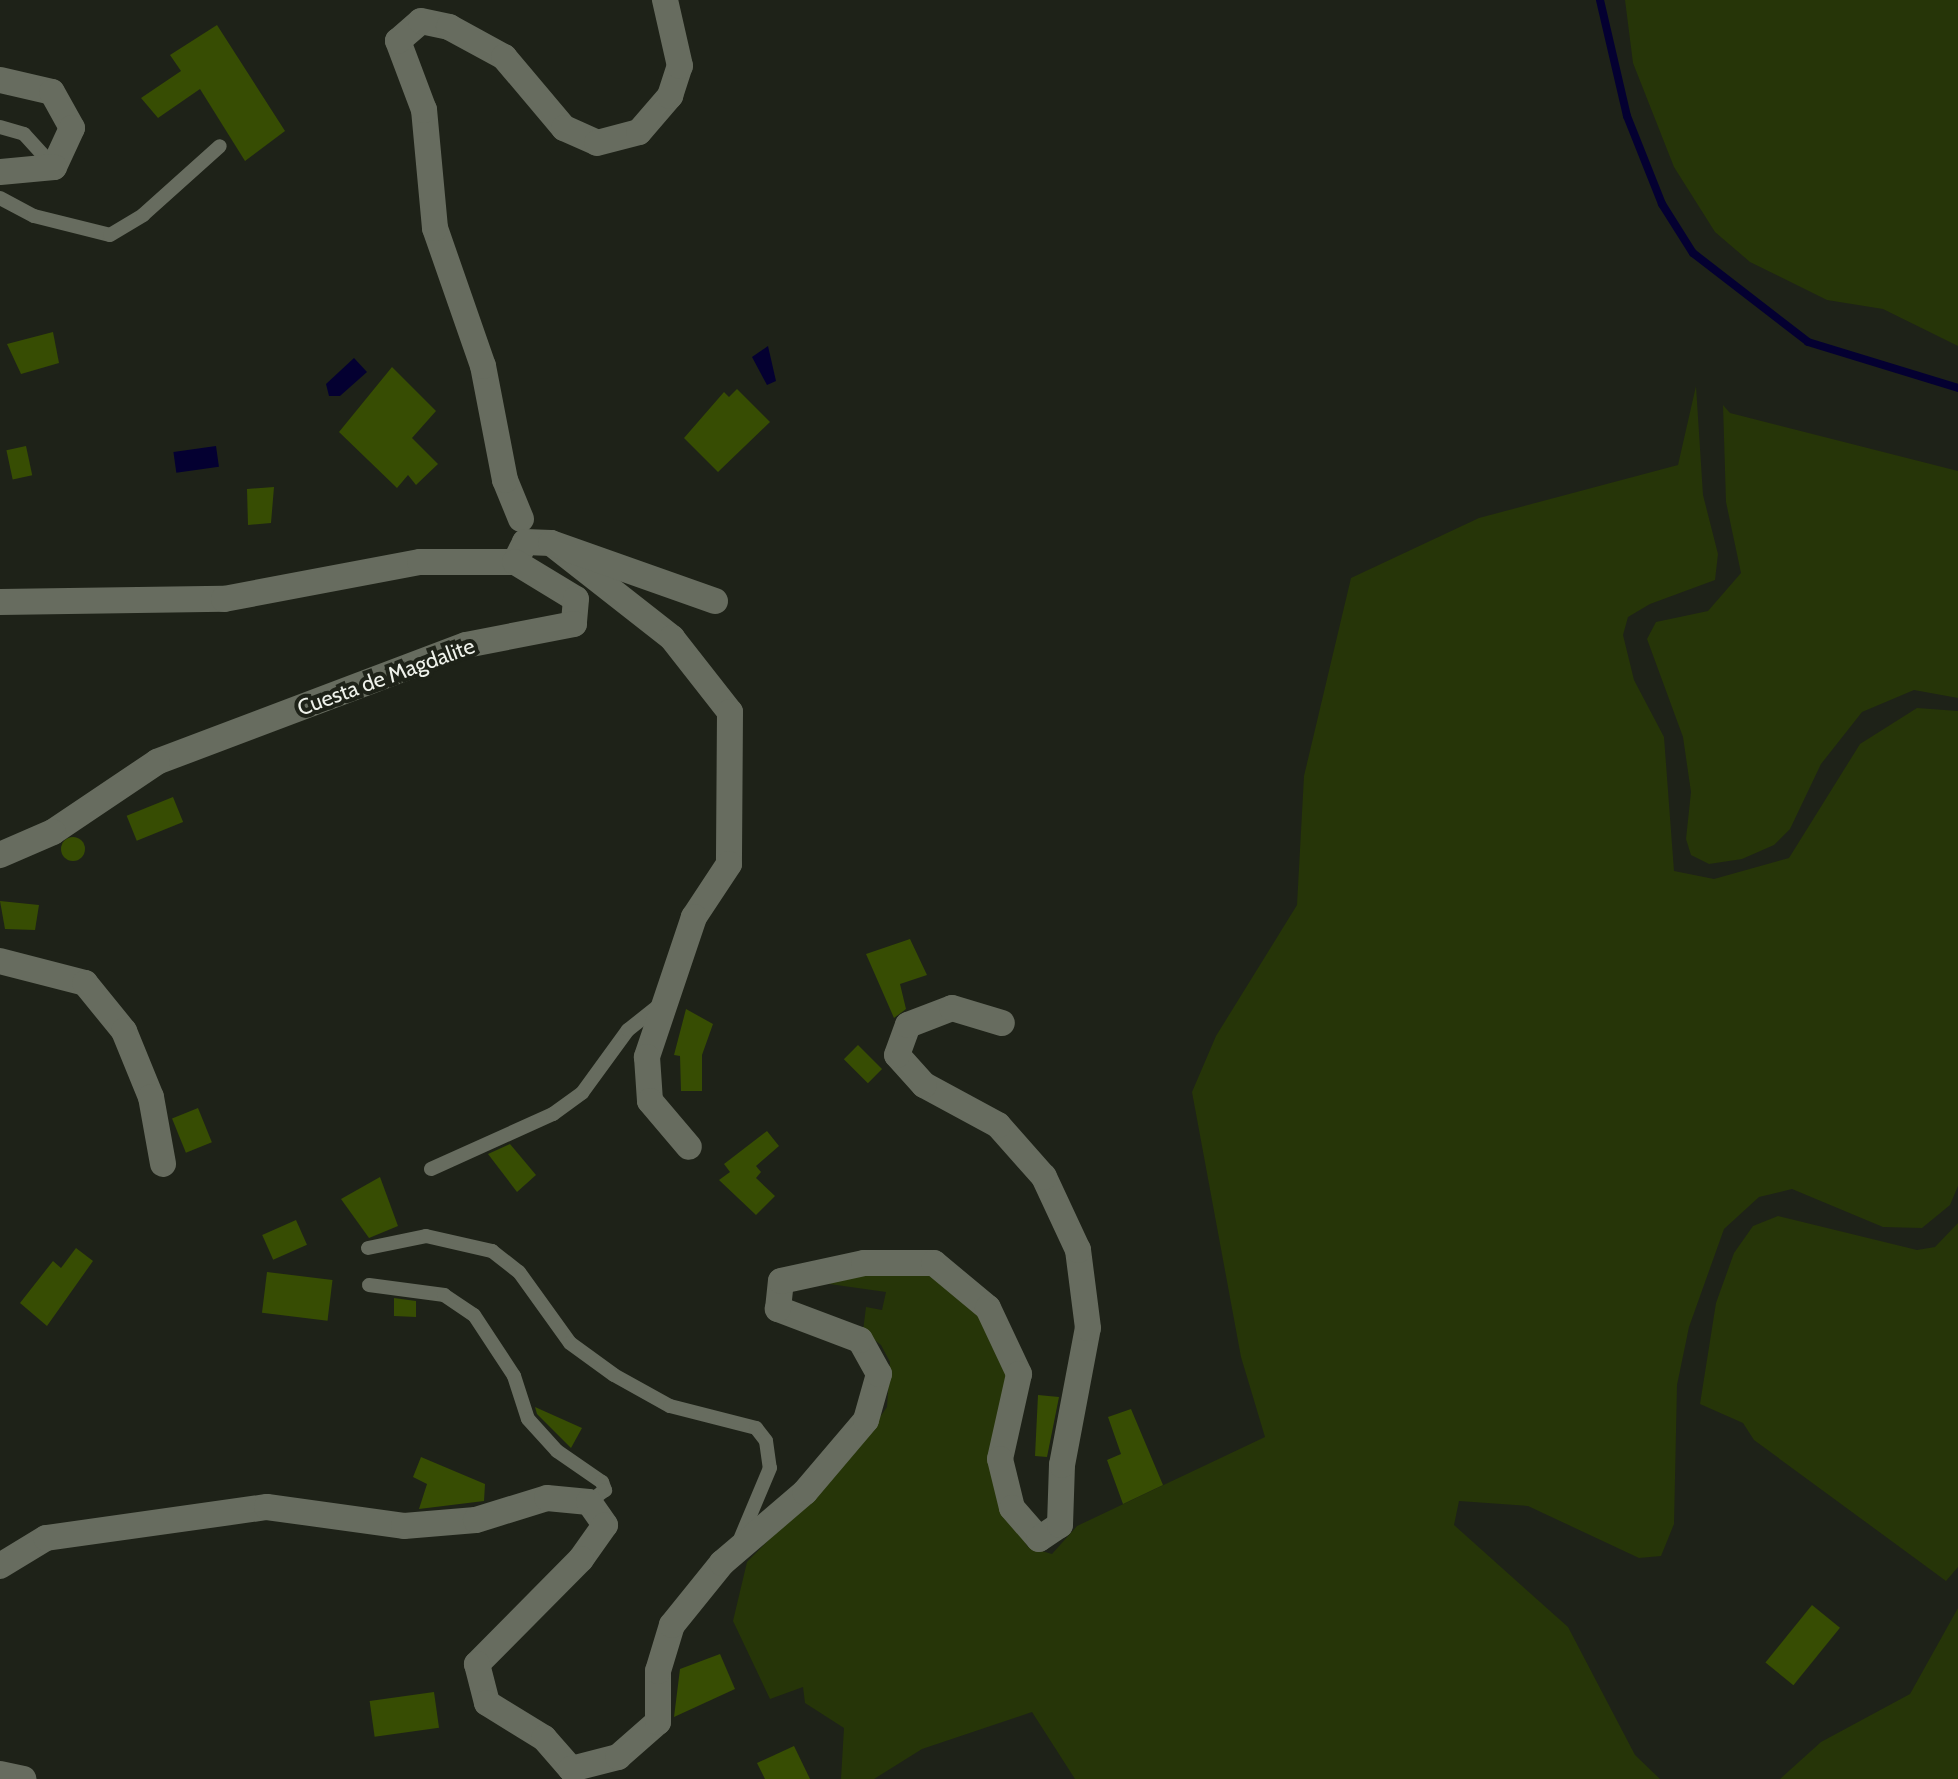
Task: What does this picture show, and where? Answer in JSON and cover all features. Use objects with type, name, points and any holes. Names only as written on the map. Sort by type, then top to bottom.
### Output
[{"type":"street","points":[[520,541],[483,366],[435,228],[424,110],[398,41],[421,21],[449,27],[504,57],[564,128],[597,143],[639,132],[670,96],[680,66],[665,0]]},
{"type":"street","points":[[0,80],[52,92],[72,128],[54,167],[0,172]]},
{"type":"street","points":[[0,602],[224,599],[520,541],[551,543],[715,601]]},
{"type":"street","name":"Cuesta de Magdalite","points":[[0,855],[53,832],[157,762],[466,645],[574,624],[576,599],[520,541]]},
{"type":"street","points":[[551,543],[672,638],[730,712],[729,864],[694,917],[671,995],[647,1057],[650,1101],[689,1147]]},
{"type":"street","points":[[0,961],[85,983],[124,1031],[151,1097],[163,1164]]},
{"type":"street","points":[[0,1566],[46,1538],[267,1507],[404,1526],[476,1520],[547,1498],[589,1502],[605,1525],[581,1559],[477,1664],[487,1703],[544,1738],[571,1769],[618,1757],[658,1722],[658,1671],[672,1625],[722,1563],[805,1492],[866,1420],[879,1374],[860,1340],[778,1309],[781,1281],[864,1263],[934,1263],[988,1308],[1019,1374],[1000,1459],[1012,1508],[1039,1539],[1060,1525],[1062,1465],[1088,1328],[1078,1250],[1044,1177],[998,1125],[924,1085],[897,1055],[908,1025],[952,1008],[1002,1023]]},
{"type":"street","points":[[0,1774],[23,1779]]},
{"type":"lane","points":[[0,127],[24,134],[54,167]]},
{"type":"lane","points":[[0,198],[34,216],[110,235],[143,215],[220,146]]},
{"type":"lane","points":[[431,1169],[553,1114],[582,1093],[628,1030],[671,995]]},
{"type":"lane","points":[[368,1248],[426,1236],[492,1251],[519,1272],[570,1343],[614,1375],[670,1406],[756,1428],[766,1441],[770,1468],[761,1502],[722,1563]]},
{"type":"lane","points":[[369,1285],[444,1295],[474,1315],[514,1376],[528,1419],[557,1451],[602,1482],[605,1490],[589,1502]]},
{"type":"green space","points":[[1625,0],[1958,0],[1958,346],[1883,309],[1827,300],[1750,262],[1715,232],[1674,167],[1633,63]]},
{"type":"green space","points":[[1696,386],[1703,495],[1718,554],[1715,580],[1650,604],[1628,617],[1623,635],[1634,680],[1664,737],[1674,871],[1714,879],[1789,858],[1860,744],[1917,708],[1958,711],[1958,1186],[1950,1205],[1922,1228],[1883,1227],[1792,1189],[1759,1197],[1724,1229],[1689,1327],[1677,1385],[1674,1524],[1661,1556],[1639,1558],[1528,1506],[1459,1501],[1454,1525],[1568,1627],[1635,1755],[1660,1779],[1075,1779],[1032,1712],[922,1749],[874,1779],[841,1779],[844,1728],[805,1703],[803,1687],[770,1699],[733,1621],[747,1562],[853,1455],[887,1407],[890,1362],[881,1345],[863,1331],[866,1307],[882,1310],[886,1292],[801,1280],[851,1272],[936,1274],[982,1315],[1011,1375],[1003,1508],[1028,1547],[1052,1554],[1077,1526],[1265,1437],[1241,1357],[1192,1092],[1216,1036],[1297,905],[1304,776],[1351,578],[1479,518],[1678,465]]},
{"type":"green space","points":[[1723,405],[1730,413],[1958,471],[1958,698],[1914,690],[1862,712],[1821,764],[1790,829],[1774,845],[1742,859],[1709,864],[1691,855],[1686,839],[1691,792],[1683,737],[1647,639],[1656,622],[1708,611],[1741,573],[1726,502]]},
{"type":"green space","points":[[1778,1216],[1917,1250],[1935,1247],[1958,1223],[1958,1567],[1946,1581],[1754,1440],[1743,1423],[1700,1404],[1716,1303],[1734,1253],[1753,1226]]},
{"type":"green space","points":[[1958,1608],[1958,1779],[1780,1779],[1821,1742],[1910,1694]]},
{"type":"shaded area","points":[[768,346],[776,381],[767,385],[752,357]]},
{"type":"shaded area","points":[[354,358],[367,372],[340,396],[329,396],[326,384]]},
{"type":"shaded area","points":[[216,446],[219,467],[176,473],[173,452]]},
{"type":"building","points":[[217,25],[285,131],[245,161],[200,89],[158,118],[141,98],[181,71],[170,55]]},
{"type":"building","points":[[53,332],[59,363],[21,374],[7,344]]},
{"type":"building","points":[[392,367],[436,411],[412,438],[438,464],[416,485],[408,475],[397,488],[339,432]]},
{"type":"building","points":[[737,389],[770,422],[718,472],[684,438],[724,392],[729,397]]},
{"type":"building","points":[[26,446],[32,475],[13,480],[6,450]]},
{"type":"building","points":[[274,487],[271,523],[248,525],[247,489]]},
{"type":"building","points":[[173,797],[183,822],[137,841],[127,816]]},
{"type":"building","points":[[73,837],[82,840],[85,849],[82,858],[73,861],[64,858],[61,849],[64,840]]},
{"type":"building","points":[[0,901],[39,905],[35,930],[5,929]]},
{"type":"building","points":[[910,939],[927,975],[900,984],[906,1009],[894,1018],[866,954]]},
{"type":"building","points":[[686,1009],[713,1024],[702,1055],[702,1091],[681,1091],[680,1056],[674,1055]]},
{"type":"building","points":[[858,1045],[882,1069],[868,1083],[844,1059]]},
{"type":"building","points":[[198,1108],[212,1142],[186,1153],[172,1118]]},
{"type":"building","points":[[767,1131],[779,1146],[756,1166],[761,1172],[756,1178],[775,1196],[756,1215],[719,1180],[730,1172],[724,1164]]},
{"type":"building","points":[[510,1144],[536,1175],[517,1192],[488,1154]]},
{"type":"building","points":[[380,1177],[398,1226],[369,1238],[341,1199]]},
{"type":"building","points":[[296,1220],[307,1245],[273,1260],[262,1235]]},
{"type":"building","points":[[76,1248],[93,1261],[47,1326],[20,1303],[53,1261],[61,1268]]},
{"type":"building","points":[[267,1272],[333,1280],[328,1321],[262,1313]]},
{"type":"building","points":[[394,1298],[416,1301],[416,1317],[394,1316]]},
{"type":"building","points":[[1038,1395],[1059,1397],[1047,1457],[1035,1456]]},
{"type":"building","points":[[535,1407],[582,1428],[571,1448],[537,1414]]},
{"type":"building","points":[[1131,1409],[1163,1485],[1123,1504],[1107,1460],[1121,1454],[1108,1417]]},
{"type":"building","points":[[421,1457],[485,1484],[484,1501],[419,1509],[427,1484],[413,1477]]},
{"type":"building","points":[[1812,1605],[1840,1628],[1793,1685],[1765,1663]]},
{"type":"building","points":[[720,1654],[735,1689],[674,1717],[680,1669]]},
{"type":"building","points":[[434,1692],[439,1728],[375,1737],[370,1701]]},
{"type":"building","points":[[794,1746],[810,1779],[765,1779],[757,1763]]},
{"type":"waterway","points":[[1600,0],[1627,116],[1662,204],[1693,253],[1808,342],[1958,388]]}]
